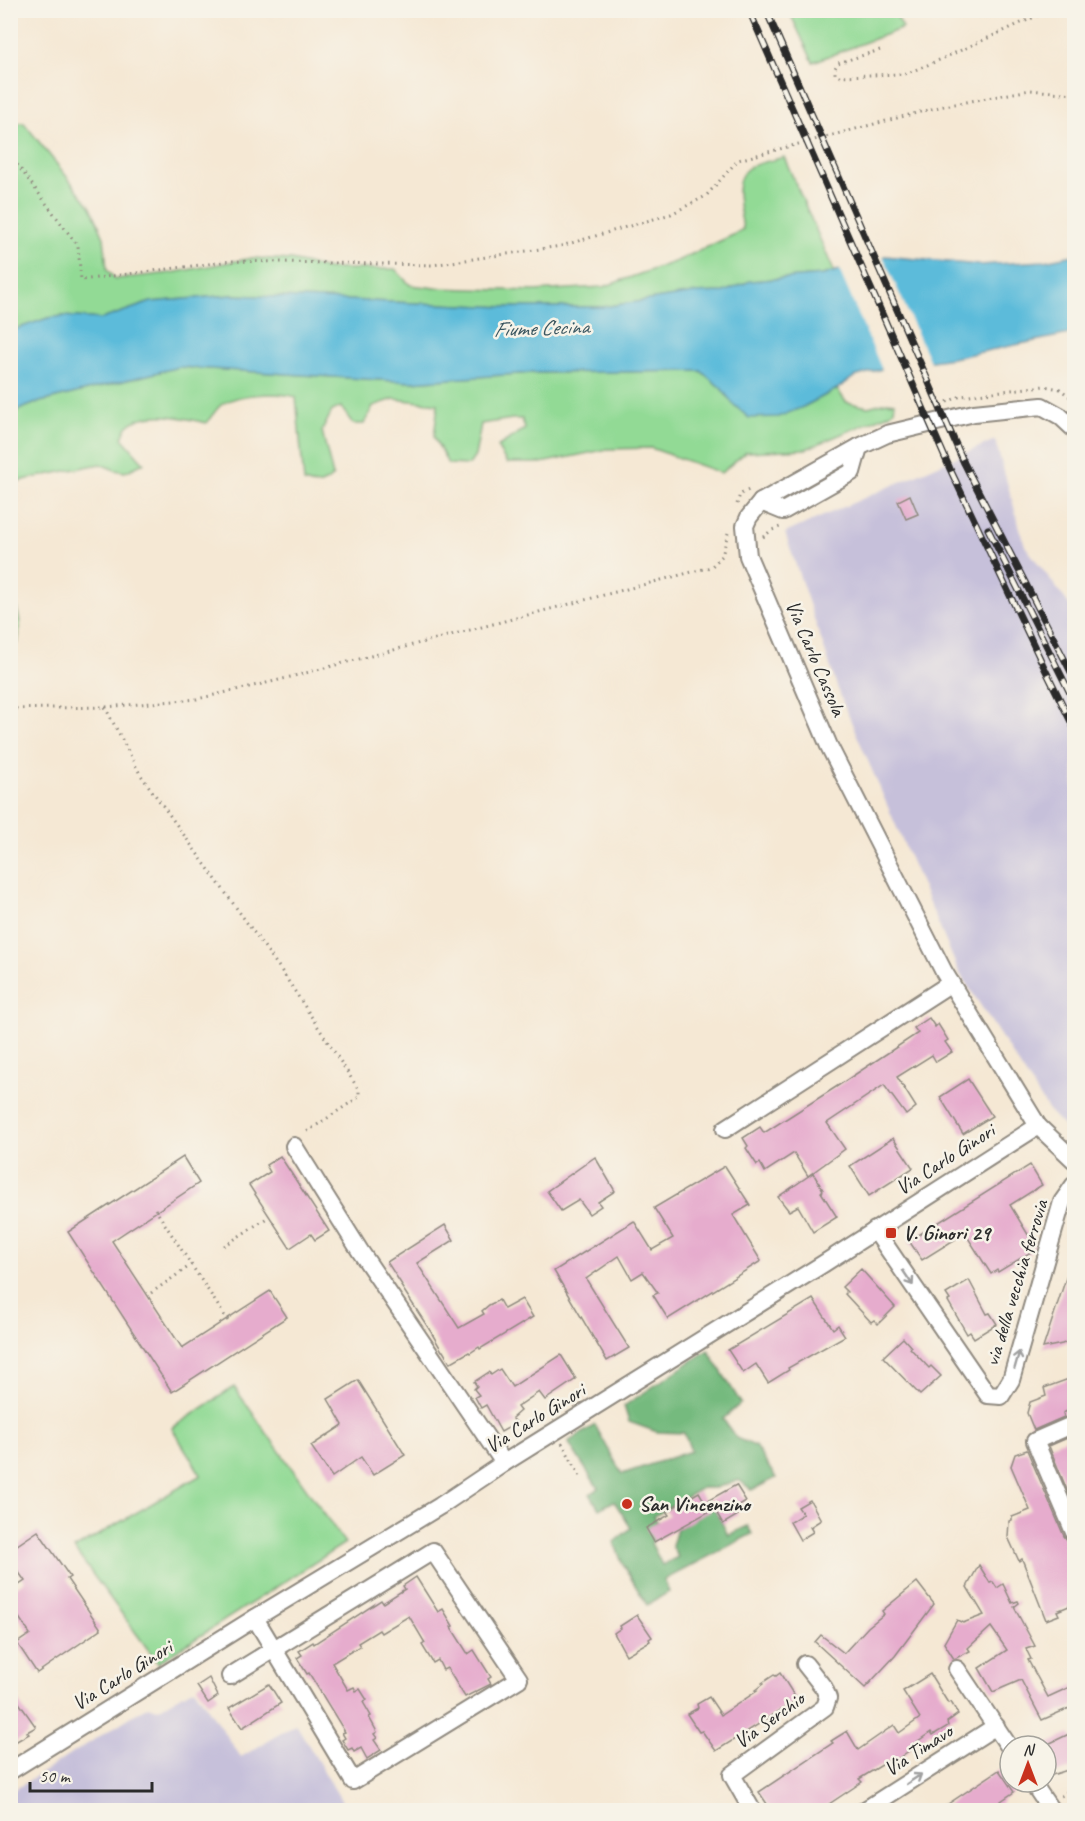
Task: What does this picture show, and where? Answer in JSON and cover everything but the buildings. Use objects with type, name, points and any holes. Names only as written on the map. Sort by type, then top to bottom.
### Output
[{"type":"street","name":"Via Carlo Cassola","points":[[1038,1126],[951,983],[829,746],[748,556],[745,526],[755,495],[900,430],[974,413],[1042,406],[1060,416],[1074,429]]},
{"type":"street","points":[[725,1129],[951,983]]},
{"type":"street","points":[[1038,1126],[1074,1160]]},
{"type":"street","name":"Via Carlo Ginori","points":[[10,1771],[440,1506],[504,1463],[1038,1126]]},
{"type":"street","points":[[294,1146],[360,1251],[504,1463]]},
{"type":"street","name":"via della vecchia ferrovia","points":[[875,1230],[988,1395],[1001,1396],[1011,1380],[1062,1202],[1074,1185]]},
{"type":"street","points":[[1074,1424],[1035,1441],[1074,1532]]},
{"type":"street","points":[[230,1676],[273,1649],[433,1551],[519,1679],[353,1781],[273,1649],[255,1618]]},
{"type":"street","name":"Via Serchio","points":[[752,1810],[732,1775],[825,1707],[828,1698],[824,1688],[805,1664]]},
{"type":"street","points":[[957,1669],[1001,1734]]},
{"type":"street","name":"Via Timavo","points":[[865,1810],[996,1726]]},
{"type":"street","points":[[1040,1794],[1051,1810]]},
{"type":"path","points":[[880,50],[838,63],[835,74],[838,76],[905,74],[1050,10]]},
{"type":"path","points":[[10,155],[78,246],[81,280],[231,261],[432,265],[561,246],[671,214],[706,196],[738,160],[939,107],[1030,90],[1074,94]]},
{"type":"path","points":[[939,405],[961,396],[1034,386],[1060,389],[1074,400]]},
{"type":"path","points":[[737,504],[740,494],[755,495]]},
{"type":"path","points":[[10,709],[105,707],[197,699],[275,681],[711,567],[722,556],[731,525]]},
{"type":"path","points":[[105,707],[140,774],[281,970],[359,1090],[359,1097],[296,1140],[294,1146]]},
{"type":"path","points":[[155,1209],[230,1324]]},
{"type":"path","points":[[224,1246],[267,1218]]},
{"type":"path","points":[[151,1293],[191,1265]]},
{"type":"path","points":[[556,1431],[580,1476]]},
{"type":"shaded area","points":[[995,440],[1025,546],[1074,611],[1074,1137],[1049,1111],[959,972],[841,698],[785,533]]},
{"type":"shaded area","points":[[194,1688],[241,1757],[296,1724],[347,1810],[11,1810],[11,1792],[148,1706],[158,1709]]},
{"type":"green space","points":[[789,11],[894,11],[903,28],[813,62]]},
{"type":"green space","points":[[13,123],[24,123],[91,207],[104,237],[107,270],[115,279],[171,273],[252,258],[291,260],[328,269],[395,269],[410,285],[436,288],[534,291],[603,287],[677,261],[743,229],[738,197],[742,174],[754,165],[784,157],[834,271],[823,275],[750,281],[724,292],[694,293],[603,307],[507,307],[232,295],[151,302],[102,319],[63,316],[48,318],[11,331],[10,136]]},
{"type":"green space","points":[[179,367],[411,382],[531,373],[701,371],[721,388],[733,404],[803,407],[837,389],[846,402],[868,407],[887,402],[895,403],[894,410],[889,414],[806,449],[746,452],[721,473],[651,448],[608,449],[541,463],[507,463],[497,447],[525,429],[522,419],[481,424],[475,456],[469,465],[448,464],[434,437],[438,404],[394,399],[373,406],[364,424],[353,424],[341,407],[332,411],[322,431],[333,476],[316,485],[304,482],[296,397],[279,394],[247,396],[221,405],[206,423],[166,416],[136,420],[127,427],[122,438],[144,463],[125,472],[100,464],[36,477],[16,482],[11,486],[11,413],[36,403]]},
{"type":"green space","points":[[10,582],[20,622],[18,643],[11,643]]},
{"type":"green space","points":[[708,1350],[741,1403],[723,1419],[736,1438],[755,1446],[776,1478],[752,1490],[739,1480],[715,1488],[702,1488],[654,1516],[663,1533],[651,1543],[662,1565],[678,1557],[672,1546],[677,1529],[714,1507],[728,1535],[748,1526],[752,1534],[664,1580],[669,1592],[647,1605],[623,1565],[614,1542],[631,1528],[614,1501],[599,1509],[590,1494],[598,1488],[568,1442],[595,1425],[622,1474],[691,1451],[684,1433],[657,1432],[629,1422],[624,1406]]},
{"type":"green space","points":[[234,1387],[345,1543],[158,1663],[74,1549],[201,1475],[172,1428]]},
{"type":"water","name":"Fiume Cecina","points":[[1074,255],[1074,333],[952,358],[885,368],[854,377],[803,407],[778,417],[749,418],[733,404],[721,388],[701,371],[531,373],[411,382],[179,367],[36,403],[11,413],[10,331],[48,318],[63,316],[102,319],[151,302],[232,295],[507,307],[603,307],[694,293],[724,292],[750,281],[823,275],[885,256],[979,265],[1044,261]]},
{"type":"pier","points":[[882,254],[931,364],[883,372],[838,267]]},
{"type":"railway","points":[[749,10],[950,469],[1074,728]]},
{"type":"railway","points":[[766,10],[964,463],[1074,678]]},
{"type":"railway","points":[[988,529],[1074,701]]},
{"type":"place","name":"V. Ginori 29","points":[[891,1233]]},
{"type":"place","name":"San Vincenzino","points":[[627,1504]]}]
